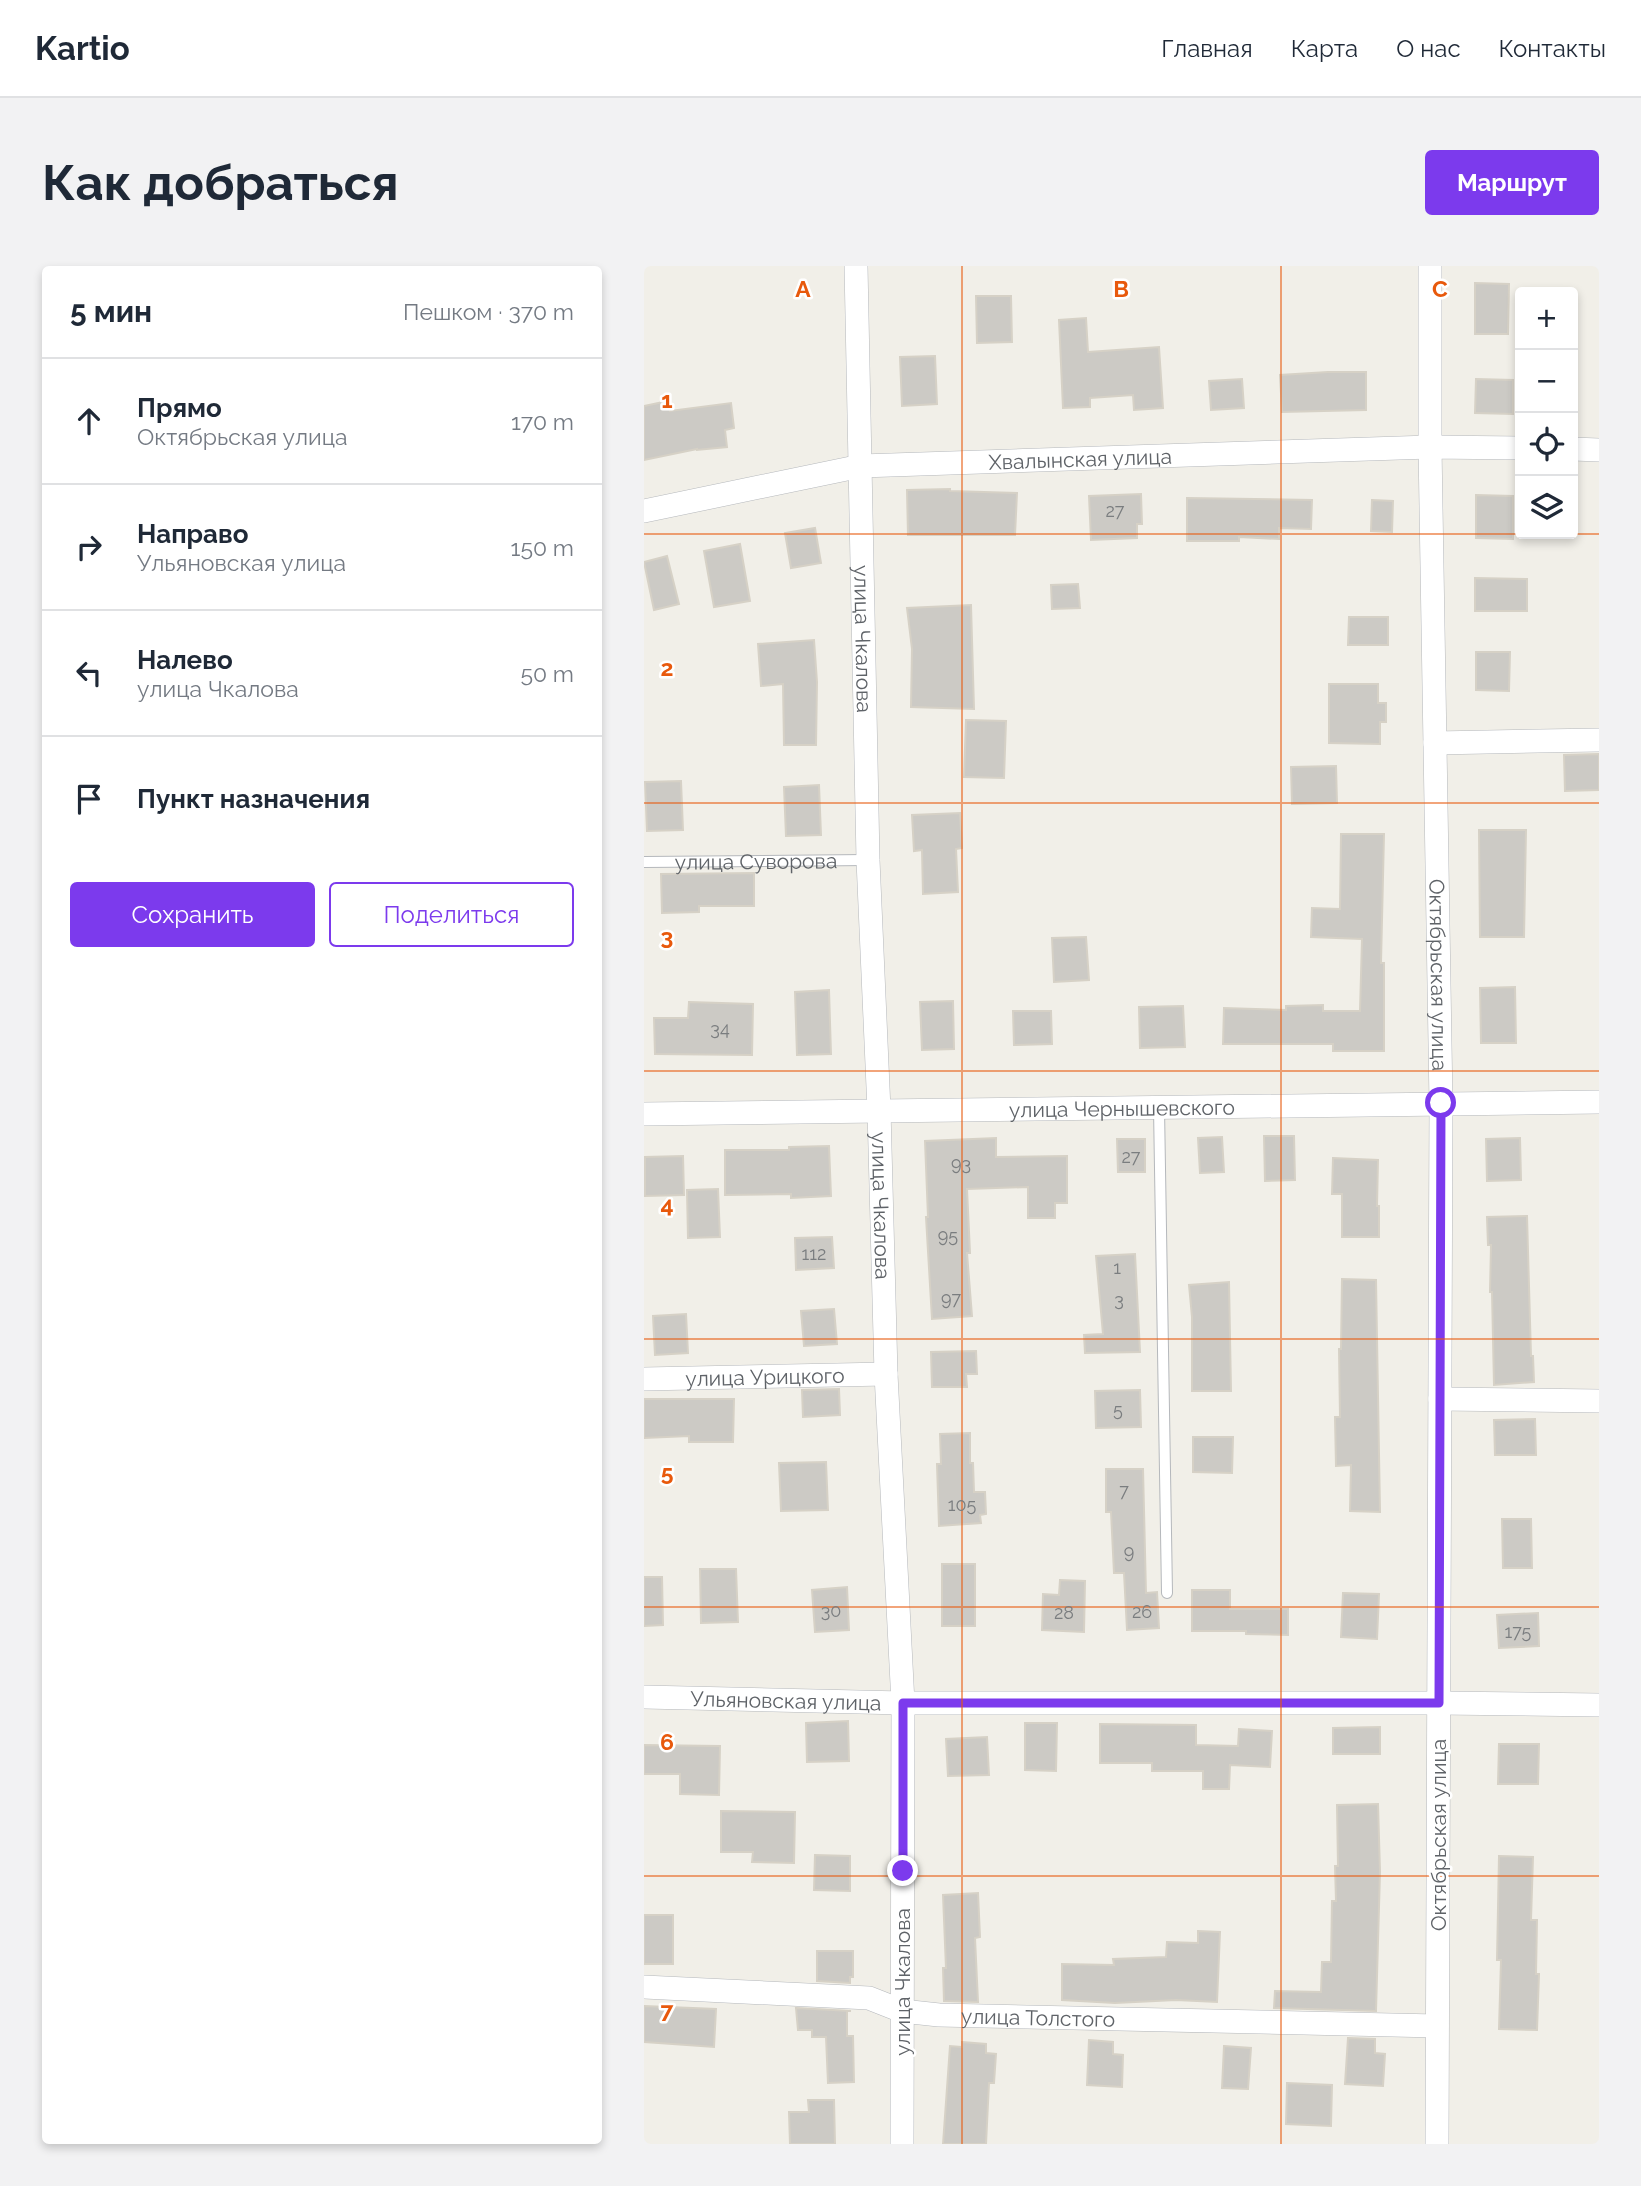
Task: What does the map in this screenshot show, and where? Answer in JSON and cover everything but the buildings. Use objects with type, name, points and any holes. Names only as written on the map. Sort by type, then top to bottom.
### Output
[{"type":"street","name":"улица Чкалова","points":[[856,266],[868,860],[879,1110],[886,1374],[903,1703],[902,2144]]},
{"type":"street","name":"Октябрьская улица","points":[[1430,266],[1430,447],[1441,1103],[1437,2144]]},
{"type":"street","name":"Хвалынская улица","points":[[644,511],[861,466],[1430,447],[1515,448]]},
{"type":"street","points":[[1578,449],[1599,450]]},
{"type":"street","points":[[1435,743],[1599,740]]},
{"type":"street","name":"улица Чернышевского","points":[[644,1114],[1599,1102]]},
{"type":"street","name":"улица Урицкого","points":[[644,1379],[886,1374]]},
{"type":"street","points":[[1440,1399],[1599,1401]]},
{"type":"street","name":"Ульяновская улица","points":[[644,1698],[903,1703],[1599,1705]]},
{"type":"street","name":"улица Толстого","points":[[644,1987],[869,1998],[902,2011],[939,2015],[1437,2026]]},
{"type":"lane","name":"улица Суворова","points":[[644,862],[868,860]]},
{"type":"lane","points":[[1158,1108],[1167,1593]]},
{"type":"route","points":[[903,1871],[903,1703],[1439,1703],[1441,1103]]}]
